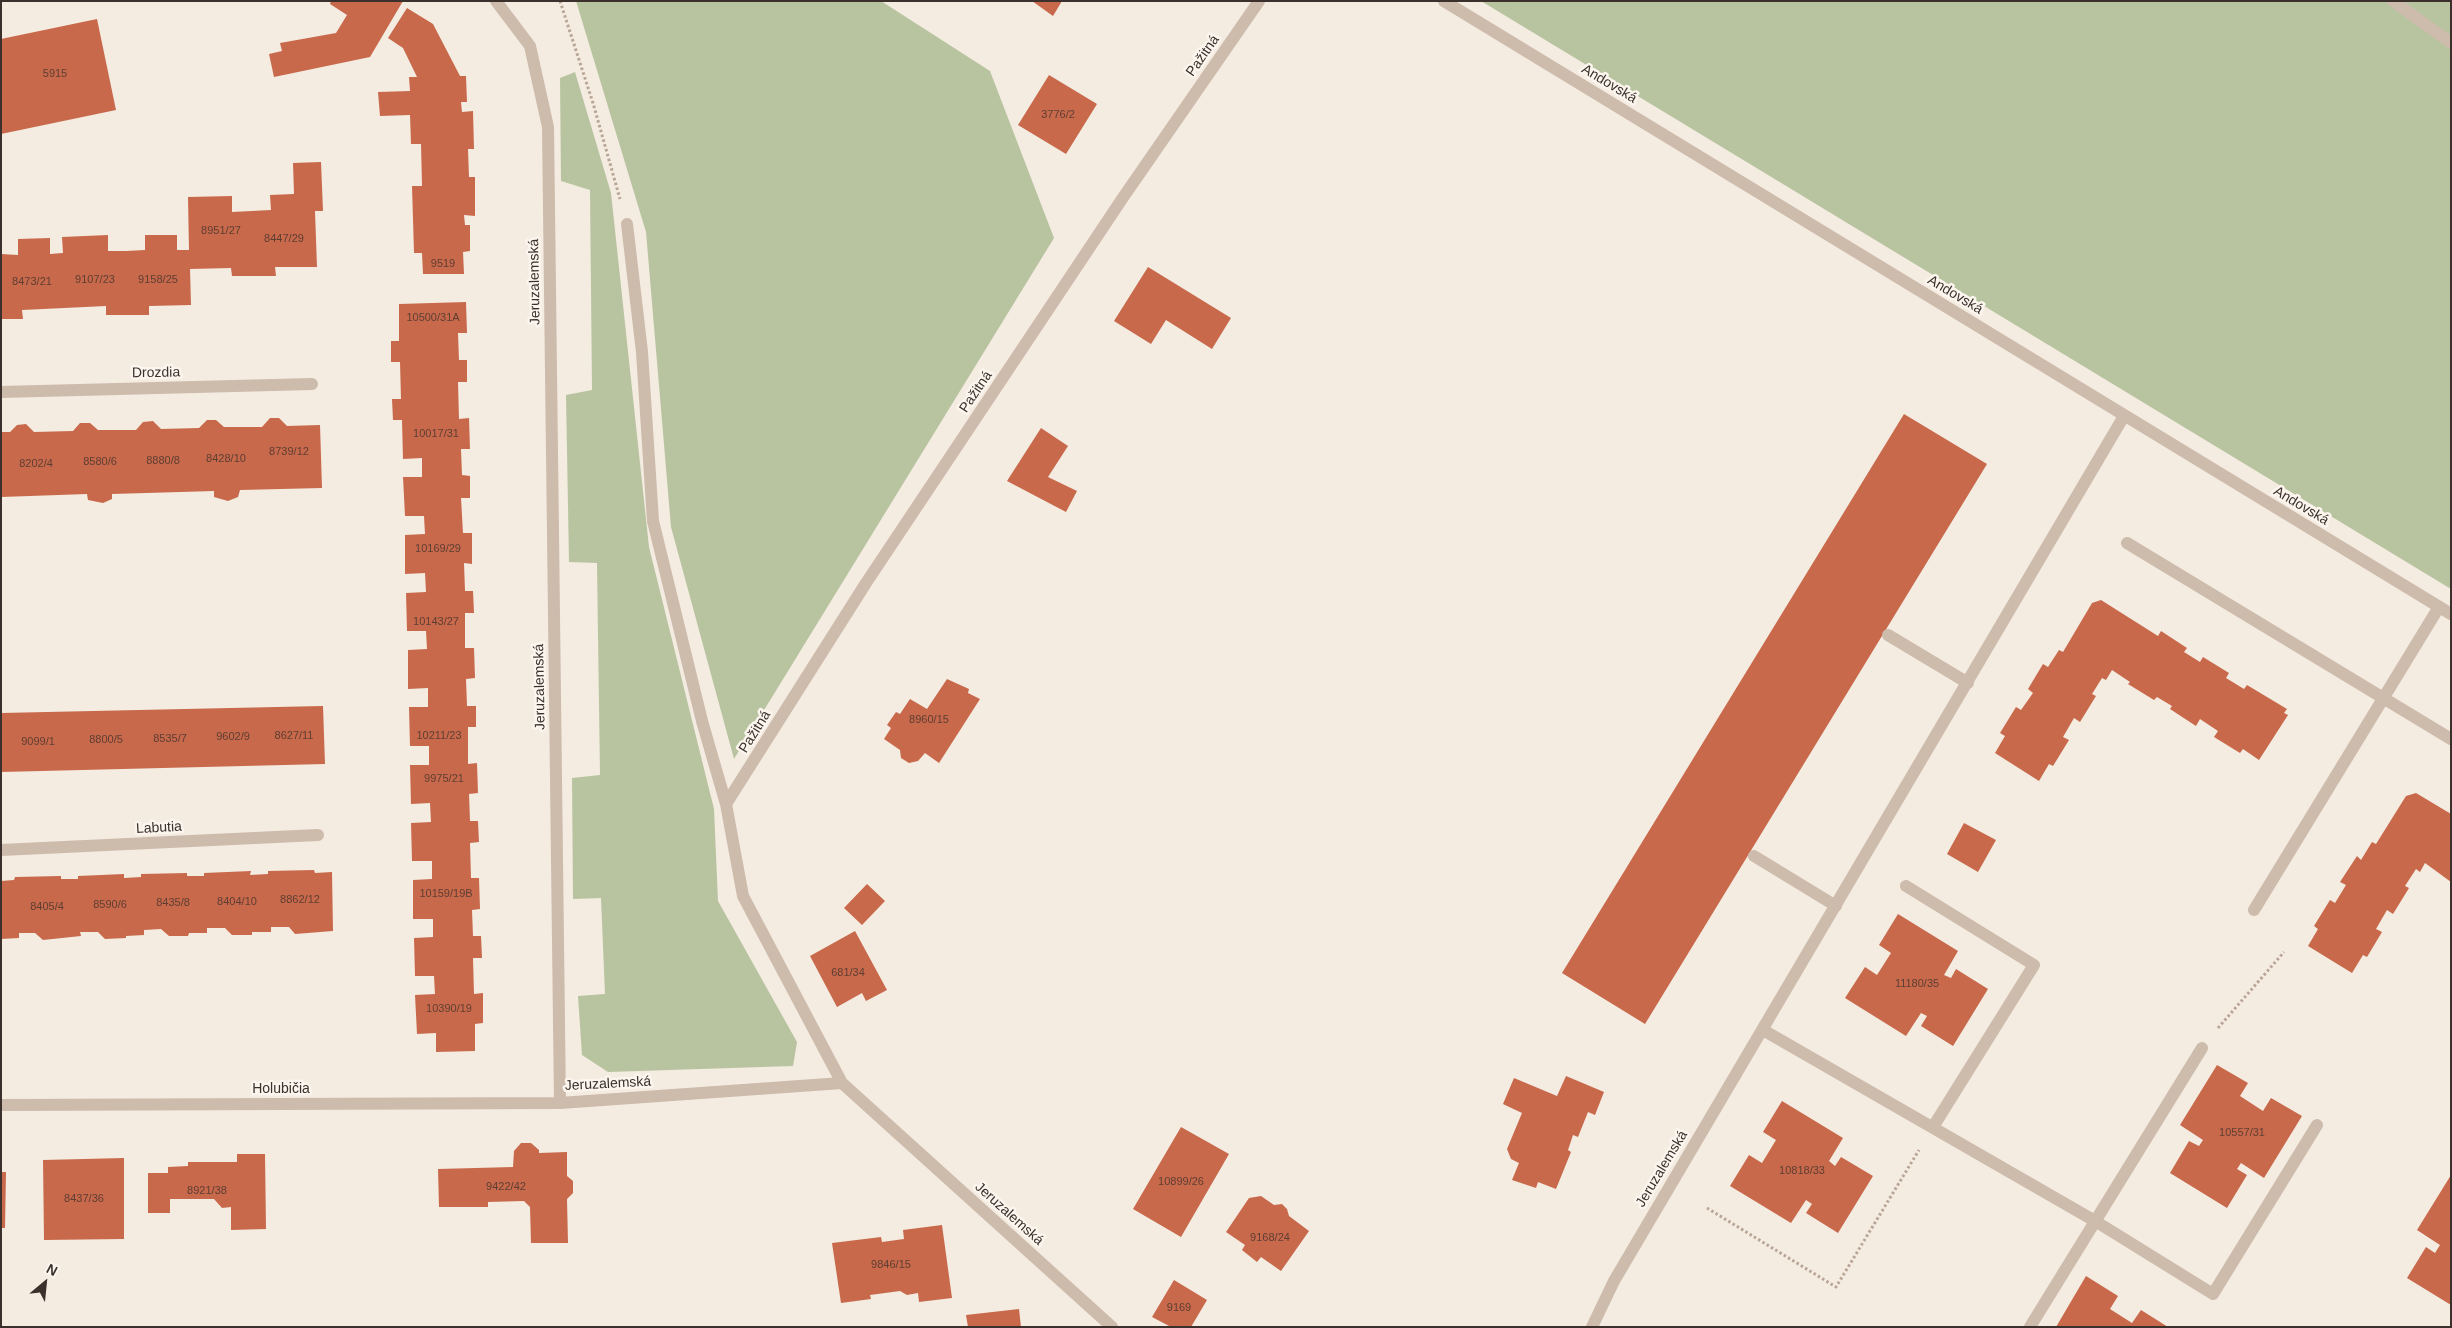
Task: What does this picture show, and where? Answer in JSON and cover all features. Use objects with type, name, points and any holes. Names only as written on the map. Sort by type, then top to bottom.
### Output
[{"type":"street","name":"Jeruzalemská","points":[[496,1],[530,46],[548,127],[560,1103],[842,1083]]},
{"type":"street","name":"Pažitná","points":[[726,804],[866,583],[1122,199],[1259,1]]},
{"type":"street","name":"Andovská","points":[[1444,1],[2451,614]]},
{"type":"street","points":[[2393,1],[2412,6],[2451,43]]},
{"type":"street","name":"Jeruzalemská","points":[[627,224],[642,352],[653,520],[702,721],[726,804],[742,896],[842,1083],[1112,1327]]},
{"type":"street","name":"Drozdia","points":[[1,392],[312,384]]},
{"type":"street","name":"Jeruzalemská","points":[[1592,1327],[1614,1281],[2124,416]]},
{"type":"street","points":[[2127,543],[2451,739]]},
{"type":"street","points":[[2254,910],[2439,607]]},
{"type":"street","points":[[1888,635],[1968,683]]},
{"type":"street","name":"Labutia","points":[[1,850],[318,835]]},
{"type":"street","points":[[1754,856],[1836,906]]},
{"type":"street","points":[[1906,886],[2034,964],[1933,1127]]},
{"type":"street","points":[[1763,1030],[2095,1222],[2213,1294],[2317,1125]]},
{"type":"street","points":[[2030,1327],[2202,1048]]},
{"type":"street","name":"Holubičia","points":[[1,1105],[560,1103]]},
{"type":"path","points":[[560,1],[593,103],[627,224]]},
{"type":"path","points":[[2202,1048],[2284,952]]},
{"type":"path","points":[[1707,1208],[1836,1287],[1933,1127]]},
{"type":"green space","points":[[576,1],[881,1],[990,71],[1054,238],[734,759],[671,527],[646,232]]},
{"type":"green space","points":[[1481,1],[2451,1],[2451,589]]},
{"type":"green space","points":[[575,72],[611,193],[649,547],[714,809],[718,901],[797,1042],[793,1066],[608,1072],[582,1055],[578,996],[605,994],[601,898],[573,899],[572,778],[600,775],[597,563],[569,562],[566,395],[592,390],[590,190],[561,181],[560,78]]},
{"type":"building","points":[[331,1],[403,1],[370,57],[274,77],[269,54],[282,51],[280,43],[336,33],[347,15],[330,4]]},
{"type":"building","points":[[1032,1],[1062,1],[1053,16]]},
{"type":"building","points":[[407,8],[433,24],[460,76],[466,76],[467,102],[461,102],[462,112],[473,111],[474,149],[468,149],[469,177],[475,177],[475,216],[464,215],[465,225],[470,225],[470,251],[463,252],[464,274],[423,274],[422,253],[414,253],[412,186],[422,186],[421,144],[411,144],[410,115],[380,116],[378,92],[410,91],[409,77],[417,77],[403,48],[388,38]]},
{"type":"building","points":[[97,19],[116,110],[1,134],[1,39]]},
{"type":"building","points":[[1049,75],[1097,104],[1066,154],[1018,125]]},
{"type":"building","points":[[321,162],[323,211],[315,211],[317,267],[275,267],[276,276],[232,276],[231,268],[190,269],[191,305],[149,306],[149,315],[106,315],[106,306],[22,310],[23,319],[1,319],[1,254],[18,255],[18,239],[50,238],[50,254],[63,253],[62,237],[108,235],[108,251],[126,251],[145,250],[145,235],[177,235],[177,250],[189,250],[188,197],[232,196],[232,212],[271,210],[270,195],[294,194],[293,163]]},
{"type":"building","points":[[1148,267],[1231,318],[1212,349],[1166,320],[1151,344],[1114,321]]},
{"type":"building","points":[[466,302],[467,333],[458,333],[459,360],[467,360],[467,382],[458,382],[459,419],[469,418],[470,449],[461,449],[462,475],[470,476],[470,498],[461,498],[463,533],[472,533],[472,564],[464,563],[465,591],[473,591],[474,613],[465,613],[465,648],[474,648],[475,678],[466,679],[467,706],[476,706],[476,727],[468,727],[468,764],[477,763],[478,793],[469,794],[470,821],[478,821],[479,842],[470,843],[471,878],[479,878],[480,909],[472,910],[473,936],[481,936],[482,958],[473,958],[474,994],[483,993],[483,1023],[475,1024],[475,1051],[436,1052],[436,1033],[417,1034],[415,995],[435,994],[434,976],[415,976],[414,938],[433,937],[433,919],[413,919],[413,880],[432,879],[432,861],[412,861],[411,823],[431,822],[430,803],[411,804],[410,765],[429,765],[429,746],[410,746],[409,707],[428,707],[428,688],[408,689],[408,650],[427,649],[426,631],[407,631],[406,593],[426,592],[425,573],[405,574],[405,535],[425,534],[424,516],[405,516],[403,477],[422,477],[422,458],[403,459],[402,420],[393,420],[392,399],[401,399],[400,362],[391,362],[391,341],[399,341],[399,304]]},
{"type":"building","points":[[1904,414],[1987,464],[1645,1024],[1562,973]]},
{"type":"building","points":[[270,418],[279,418],[287,426],[320,425],[322,488],[240,490],[238,497],[228,501],[214,497],[214,491],[112,494],[112,499],[103,503],[88,500],[87,494],[1,497],[1,432],[10,432],[17,425],[26,424],[34,432],[73,431],[80,423],[90,423],[98,430],[136,430],[143,422],[153,421],[161,429],[199,428],[207,420],[216,420],[224,427],[262,427]]},
{"type":"building","points":[[1041,428],[1068,446],[1048,477],[1077,491],[1066,512],[1007,481]]},
{"type":"building","points":[[2101,600],[2158,636],[2161,631],[2187,648],[2184,652],[2200,662],[2203,657],[2229,673],[2226,678],[2244,689],[2247,685],[2287,709],[2284,713],[2288,715],[2259,760],[2243,749],[2240,753],[2214,737],[2218,731],[2200,719],[2196,726],[2170,709],[2172,706],[2157,697],[2154,700],[2128,684],[2130,682],[2112,670],[2106,680],[2102,678],[2092,694],[2096,696],[2080,722],[2074,718],[2063,737],[2069,740],[2053,766],[2049,764],[2039,781],[1995,753],[2005,736],[2000,733],[2016,707],[2021,710],[2033,693],[2028,689],[2043,664],[2048,667],[2059,650],[2063,652],[2092,603]]},
{"type":"building","points":[[947,679],[969,689],[968,693],[980,699],[939,763],[925,753],[918,761],[909,763],[901,758],[900,750],[884,739],[891,728],[887,725],[896,712],[900,714],[910,699],[927,709]]},
{"type":"building","points":[[323,706],[325,764],[1,772],[1,713]]},
{"type":"building","points":[[2416,793],[2451,814],[2451,882],[2425,863],[2420,872],[2416,869],[2405,886],[2409,888],[2393,914],[2387,910],[2376,929],[2382,932],[2367,957],[2363,955],[2352,973],[2308,946],[2318,929],[2314,926],[2330,900],[2335,903],[2346,885],[2340,882],[2357,856],[2361,860],[2372,842],[2376,844],[2406,796]]},
{"type":"building","points":[[1964,823],[1996,840],[1978,872],[1947,854]]},
{"type":"building","points":[[314,870],[315,873],[332,872],[333,931],[295,934],[289,927],[271,927],[271,932],[252,932],[252,935],[232,935],[225,928],[207,928],[207,933],[169,936],[161,929],[144,930],[144,935],[126,936],[126,938],[105,939],[98,932],[80,932],[81,936],[43,940],[35,933],[19,933],[19,938],[1,939],[1,881],[14,880],[15,877],[61,876],[61,879],[78,879],[78,876],[124,874],[124,878],[141,877],[141,874],[187,873],[187,876],[204,876],[204,873],[251,871],[250,875],[268,874],[268,871]]},
{"type":"building","points":[[867,884],[885,901],[862,925],[844,908]]},
{"type":"building","points":[[1898,914],[1958,951],[1944,975],[1951,978],[1956,969],[1988,989],[1953,1046],[1921,1026],[1927,1016],[1921,1013],[1906,1036],[1845,998],[1865,967],[1877,975],[1891,953],[1879,945]]},
{"type":"building","points":[[855,931],[887,990],[866,1001],[862,993],[837,1007],[810,956]]},
{"type":"building","points":[[2217,1065],[2248,1083],[2240,1096],[2263,1111],[2271,1098],[2302,1116],[2264,1178],[2241,1163],[2237,1169],[2247,1175],[2227,1208],[2170,1173],[2189,1141],[2199,1146],[2203,1140],[2180,1125]]},
{"type":"building","points":[[1566,1076],[1604,1092],[1595,1115],[1588,1112],[1578,1137],[1573,1135],[1568,1150],[1571,1152],[1556,1189],[1538,1182],[1536,1188],[1512,1180],[1519,1163],[1511,1159],[1507,1149],[1522,1113],[1503,1104],[1514,1078],[1557,1096]]},
{"type":"building","points":[[1782,1101],[1843,1138],[1829,1161],[1835,1166],[1841,1157],[1873,1176],[1838,1233],[1806,1213],[1812,1204],[1806,1200],[1791,1223],[1730,1186],[1749,1155],[1762,1163],[1776,1140],[1763,1132]]},
{"type":"building","points":[[1181,1127],[1229,1154],[1181,1237],[1133,1209]]},
{"type":"building","points":[[521,1143],[531,1143],[539,1150],[539,1153],[567,1152],[567,1176],[573,1181],[573,1193],[567,1199],[568,1243],[531,1243],[530,1207],[524,1201],[488,1202],[488,1207],[439,1207],[438,1169],[513,1167],[514,1151]]},
{"type":"building","points":[[237,1154],[265,1154],[266,1229],[231,1230],[231,1207],[222,1208],[214,1199],[170,1199],[170,1213],[148,1213],[148,1173],[168,1173],[168,1167],[188,1166],[188,1162],[237,1162]]},
{"type":"building","points":[[124,1158],[124,1239],[44,1240],[43,1160]]},
{"type":"building","points":[[1,1172],[6,1172],[5,1228],[1,1228]]},
{"type":"building","points":[[2451,1175],[2451,1305],[2407,1278],[2426,1247],[2435,1253],[2440,1245],[2417,1230]]},
{"type":"building","points":[[1261,1196],[1274,1205],[1282,1204],[1287,1209],[1289,1216],[1309,1231],[1281,1271],[1261,1257],[1257,1262],[1242,1250],[1245,1245],[1226,1232],[1249,1198]]},
{"type":"building","points":[[942,1225],[952,1298],[919,1302],[918,1293],[907,1295],[900,1291],[870,1295],[871,1299],[841,1303],[832,1243],[881,1237],[882,1242],[904,1239],[903,1230]]},
{"type":"building","points":[[2086,1276],[2118,1296],[2110,1309],[2132,1323],[2141,1310],[2168,1327],[2056,1327]]},
{"type":"building","points":[[1174,1280],[1207,1300],[1191,1327],[1171,1327],[1152,1317]]},
{"type":"building","points":[[1019,1309],[1021,1327],[968,1327],[966,1315]]}]
